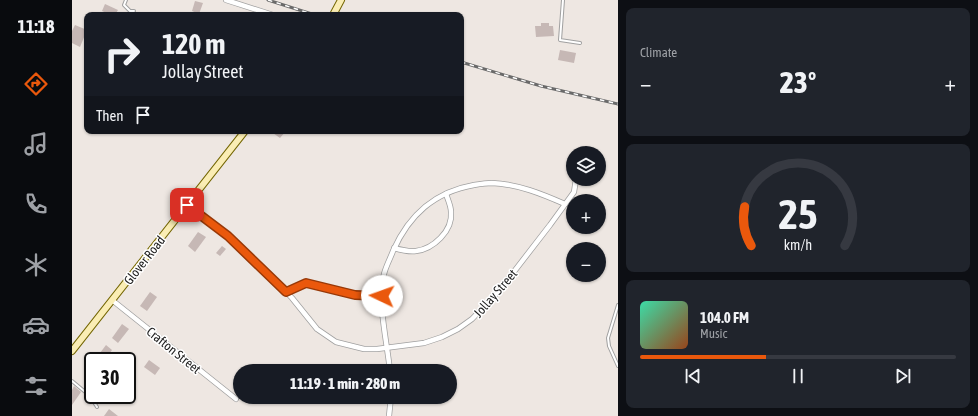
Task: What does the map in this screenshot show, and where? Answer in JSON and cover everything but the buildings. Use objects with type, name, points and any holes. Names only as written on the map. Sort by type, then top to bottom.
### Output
[{"type":"street","points":[[226,0],[264,12]]},
{"type":"street","points":[[335,12],[341,0]]},
{"type":"street","name":"Glover Road","points":[[72,351],[243,134]]},
{"type":"street","points":[[389,364],[382,296],[384,275],[394,248],[408,224],[418,212],[431,202],[446,194],[465,187],[493,183],[535,192],[566,204]]},
{"type":"street","points":[[394,248],[415,251],[429,248],[435,243],[445,232],[451,220],[450,208],[446,194]]},
{"type":"street","name":"Jollay Street","points":[[187,205],[228,236],[286,292],[317,329],[336,342],[364,349],[424,343],[442,337],[458,329],[472,319],[499,291],[566,204]]},
{"type":"street","points":[[286,292],[306,283],[355,295],[382,296]]},
{"type":"street","name":"Crafton Street","points":[[112,300],[233,397]]},
{"type":"street","points":[[389,416],[390,404]]},
{"type":"lane","points":[[126,0],[124,5],[130,11],[134,11]]},
{"type":"lane","points":[[563,0],[560,40],[580,43]]},
{"type":"lane","points":[[618,304],[608,338],[609,346],[618,366]]},
{"type":"lane","points":[[72,381],[90,396],[97,407]]},
{"type":"railway","points":[[268,0],[306,12]]},
{"type":"railway","points":[[464,63],[541,86],[618,104]]},
{"type":"route","points":[[187,205],[228,236],[286,292],[306,283],[355,295],[382,296]]}]
